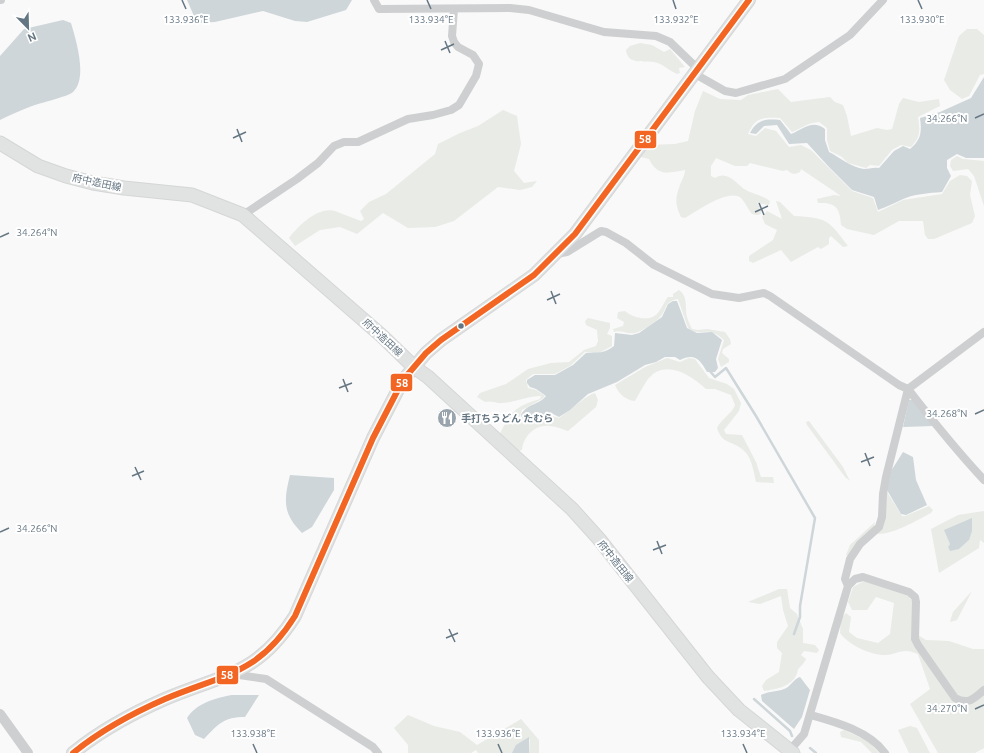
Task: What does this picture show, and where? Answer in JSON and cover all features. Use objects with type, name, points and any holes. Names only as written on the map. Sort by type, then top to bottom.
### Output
[{"type":"main road","points":[[73,753],[111,727],[137,712],[251,664],[268,651],[284,633],[295,616],[373,438],[397,390],[414,368],[441,340],[534,275],[556,254],[579,228],[749,0]]},
{"type":"main road","name":"府中造田線","points":[[0,143],[38,166],[66,176],[93,183],[124,188],[192,195],[243,215],[382,336],[414,368],[428,377],[572,509],[599,539],[708,677],[739,710],[792,752]]},
{"type":"street","points":[[374,0],[379,9],[510,8],[529,10],[604,32],[656,36],[670,42],[696,72],[725,91],[736,92],[785,79],[850,35],[883,0]]},
{"type":"street","points":[[243,215],[297,179],[318,163],[334,146],[344,142],[358,142],[408,119],[433,115],[451,110],[459,105],[476,76],[479,64],[473,55],[454,42],[452,36],[454,9]]},
{"type":"street","points":[[556,254],[567,252],[601,231],[606,232],[626,243],[654,265],[712,294],[739,298],[764,293],[770,296],[899,386],[908,389],[944,435],[956,446],[984,480]]},
{"type":"street","points":[[848,586],[845,579],[850,560],[860,544],[879,527],[882,517],[883,494],[886,477],[908,389],[984,332]]},
{"type":"street","points":[[792,752],[804,734],[811,715],[848,586],[856,579],[863,577],[909,592],[914,597],[916,602],[916,639],[918,646],[955,698],[967,702],[974,699],[984,690]]},
{"type":"street","points":[[227,673],[266,679],[373,746],[378,753]]},
{"type":"street","points":[[0,714],[28,753]]},
{"type":"street","points":[[811,715],[839,724],[867,737],[885,753]]},
{"type":"shaded area","points":[[187,0],[352,0],[346,10],[307,22],[295,21],[263,11],[215,22],[200,23],[194,16]]},
{"type":"shaded area","points":[[63,20],[71,23],[78,49],[80,59],[80,78],[77,86],[70,94],[32,106],[0,120],[0,56],[24,29]]},
{"type":"shaded area","points":[[967,29],[977,29],[984,35],[984,74],[980,75],[969,96],[962,99],[950,90],[944,80],[959,36]]},
{"type":"shaded area","points":[[640,43],[652,45],[664,52],[670,49],[685,67],[679,68],[680,73],[677,74],[658,63],[634,61],[630,59],[626,50],[630,46]]},
{"type":"shaded area","points":[[984,77],[984,158],[966,158],[957,154],[947,160],[947,168],[951,176],[942,192],[911,196],[878,210],[874,197],[852,190],[807,143],[789,144],[777,125],[764,126],[756,134],[750,133],[759,122],[766,120],[780,120],[791,134],[808,126],[820,126],[825,129],[825,140],[829,152],[859,168],[879,168],[894,151],[903,146],[910,149],[914,146],[919,139],[921,132],[920,118],[940,112],[971,98]]},
{"type":"shaded area","points":[[778,89],[791,102],[830,97],[835,102],[843,105],[851,136],[877,128],[887,130],[892,129],[899,104],[903,98],[919,102],[939,99],[940,106],[918,117],[919,133],[917,140],[911,147],[901,145],[892,150],[879,166],[870,165],[866,168],[848,163],[842,157],[830,151],[827,140],[827,128],[819,122],[808,124],[792,132],[780,118],[765,118],[757,121],[748,134],[756,136],[765,128],[776,131],[789,147],[801,145],[811,150],[852,191],[873,198],[878,212],[903,200],[942,194],[950,181],[960,175],[967,176],[972,181],[970,195],[975,216],[972,223],[934,239],[928,239],[925,235],[923,221],[899,221],[874,235],[847,229],[841,225],[840,214],[836,207],[829,204],[818,203],[817,199],[834,195],[841,196],[801,169],[800,172],[793,174],[787,170],[783,171],[750,163],[747,166],[735,166],[716,158],[711,166],[711,176],[715,178],[719,176],[727,176],[731,178],[744,189],[770,201],[769,205],[757,203],[761,209],[761,214],[752,214],[741,198],[729,196],[721,198],[705,206],[685,218],[681,217],[677,205],[677,198],[678,190],[685,170],[669,173],[656,169],[649,159],[641,157],[649,145],[675,144],[688,141],[695,111],[703,91],[720,99],[741,100],[748,95]]},
{"type":"shaded area","points":[[503,110],[517,116],[521,144],[514,171],[524,183],[537,181],[532,187],[520,190],[498,187],[454,221],[435,227],[408,228],[383,213],[357,234],[340,227],[320,230],[295,246],[289,238],[309,218],[322,211],[335,211],[361,221],[364,219],[360,211],[369,202],[386,194],[435,154],[438,144],[478,126]]},
{"type":"shaded area","points":[[957,156],[963,159],[984,161],[984,206],[974,176],[968,169],[953,171],[950,166],[951,160]]},
{"type":"shaded area","points":[[776,201],[780,202],[794,216],[820,219],[831,225],[848,246],[843,247],[831,236],[829,238],[829,244],[821,249],[818,247],[791,262],[781,250],[753,263],[749,261],[749,256],[773,240],[777,230],[765,224],[762,217],[767,211],[782,219]]},
{"type":"shaded area","points":[[679,290],[684,295],[688,322],[692,329],[707,329],[725,332],[730,339],[731,344],[723,349],[722,353],[729,359],[729,362],[721,367],[718,359],[724,340],[713,333],[696,332],[688,328],[678,299],[667,304],[662,315],[641,331],[635,333],[620,331],[614,332],[613,329],[623,326],[624,322],[617,318],[618,312],[625,311],[632,316],[650,318],[657,314],[668,297],[673,297],[673,294]]},
{"type":"shaded area","points":[[673,301],[677,301],[687,328],[697,333],[712,332],[722,340],[716,359],[718,368],[715,372],[707,372],[702,364],[693,357],[680,360],[675,357],[665,357],[656,362],[645,365],[617,382],[588,394],[570,410],[559,417],[551,413],[527,424],[524,422],[521,415],[523,411],[546,396],[530,387],[527,380],[535,375],[555,375],[573,365],[586,353],[601,352],[610,349],[614,346],[615,333],[632,335],[639,333],[662,317],[668,304]]},
{"type":"shaded area","points":[[588,318],[610,323],[610,328],[607,334],[612,336],[612,346],[599,353],[585,352],[570,366],[555,374],[533,374],[526,380],[528,388],[536,390],[545,396],[522,410],[520,416],[522,422],[528,424],[546,416],[559,418],[595,393],[598,400],[596,407],[568,431],[549,426],[535,429],[527,436],[522,450],[514,452],[498,438],[513,412],[524,405],[540,399],[541,396],[501,403],[490,401],[485,402],[477,397],[480,393],[506,384],[528,369],[551,363],[569,362],[584,350],[596,346],[598,341],[597,330],[586,325],[585,321]]},
{"type":"shaded area","points":[[667,358],[680,362],[689,358],[695,359],[709,378],[727,384],[734,389],[741,403],[739,411],[724,430],[726,434],[742,435],[756,462],[761,477],[773,477],[774,483],[756,482],[752,464],[747,454],[743,449],[726,441],[717,428],[734,408],[735,405],[731,395],[715,389],[706,389],[686,374],[670,369],[655,373],[648,379],[635,401],[625,398],[618,391],[615,385],[645,367]]},
{"type":"shaded area","points":[[909,400],[914,400],[933,426],[903,427]]},
{"type":"shaded area","points":[[809,421],[843,467],[850,481],[845,477],[807,425],[806,422]]},
{"type":"shaded area","points":[[903,452],[913,457],[916,480],[927,505],[906,515],[901,514],[887,490],[891,471]]},
{"type":"shaded area","points":[[290,475],[334,478],[334,490],[312,527],[302,533],[295,526],[286,506]]},
{"type":"shaded area","points":[[887,492],[902,516],[929,506],[933,510],[931,513],[891,532],[877,534]]},
{"type":"shaded area","points":[[984,511],[984,543],[980,540],[979,548],[939,573],[931,529],[958,515]],"holes":[[[969,540],[959,549],[948,548],[950,544]]]},
{"type":"shaded area","points":[[972,518],[972,531],[969,540],[959,549],[950,551],[948,547],[950,544],[944,530]]},
{"type":"shaded area","points":[[875,522],[873,530],[848,556],[846,555],[850,545]]},
{"type":"shaded area","points":[[864,581],[908,596],[912,601],[913,632],[926,640],[949,641],[973,649],[984,649],[984,748],[975,753],[938,753],[910,704],[930,689],[918,654],[905,651],[879,655],[854,645],[840,633],[841,618],[846,613],[851,617],[849,632],[857,638],[878,643],[890,634],[894,603],[876,597],[867,610],[852,610],[848,602],[853,587]]},
{"type":"shaded area","points":[[779,589],[787,589],[790,608],[797,614],[803,629],[803,643],[815,645],[819,650],[817,653],[804,651],[801,655],[806,659],[798,669],[794,679],[786,685],[764,691],[762,686],[766,680],[779,672],[782,653],[777,648],[777,642],[788,626],[783,610],[781,596],[760,604],[748,602]]},
{"type":"shaded area","points":[[972,591],[957,620],[950,622],[953,612]]},
{"type":"shaded area","points":[[800,677],[810,690],[802,717],[794,729],[762,701],[761,695],[786,688]]},
{"type":"shaded area","points":[[232,695],[259,695],[245,717],[232,718],[222,722],[204,739],[195,735],[187,718],[191,713],[196,708],[207,702]]},
{"type":"shaded area","points":[[408,715],[434,726],[460,732],[477,745],[521,719],[539,740],[539,753],[529,753],[530,739],[512,753],[478,753],[476,750],[471,753],[408,753],[408,745],[394,728]]},
{"type":"shaded area","points":[[910,726],[917,728],[930,753],[909,753],[898,730]]},
{"type":"shaded area","points":[[844,730],[868,741],[879,753],[872,753],[861,742],[841,737],[840,732]]},
{"type":"shaded area","points":[[529,737],[529,753],[512,753],[516,745]]},
{"type":"waterway","points":[[709,370],[715,377],[726,368],[756,416],[815,518],[800,606],[800,617],[794,634]]},
{"type":"waterway","points":[[754,699],[790,731],[792,736]]},
{"type":"waterway","points":[[810,748],[816,753]]},
{"type":"transit line","name":"58","points":[[73,753],[117,723],[141,710],[222,677],[253,662],[281,635],[295,616],[373,438],[403,380],[426,353],[441,340],[534,275],[575,234],[749,0]]},
{"type":"place","name":"手打ちうどん たむら","points":[[447,418]]}]
